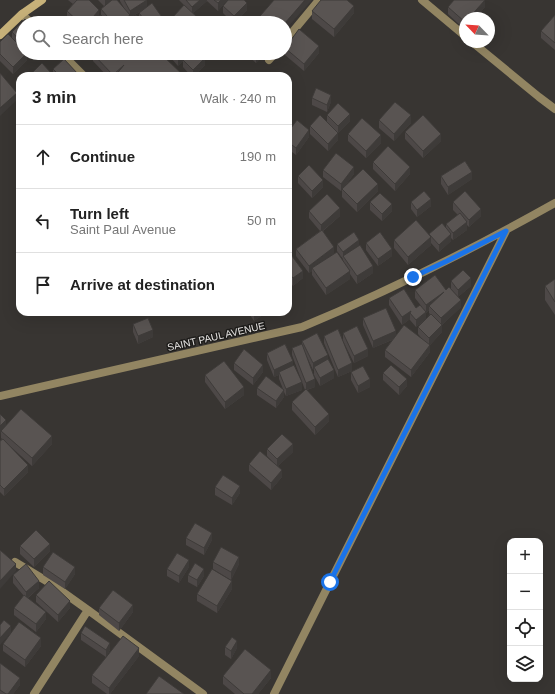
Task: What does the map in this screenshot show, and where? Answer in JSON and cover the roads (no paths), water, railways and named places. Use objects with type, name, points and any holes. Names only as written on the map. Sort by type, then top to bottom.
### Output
[{"type":"main road","points":[[22,14],[42,0]]},
{"type":"main road","points":[[0,35],[16,20]]},
{"type":"street","points":[[292,33],[319,0]]},
{"type":"street","points":[[422,0],[459,31]]},
{"type":"street","points":[[479,48],[555,109]]},
{"type":"street","points":[[68,60],[80,72]]},
{"type":"street","name":"SAINT PAUL AVENUE","points":[[0,396],[302,327],[346,309],[447,261],[506,231],[555,203]]},
{"type":"street","points":[[274,694],[506,231]]},
{"type":"street","points":[[15,562],[53,585],[203,694]]},
{"type":"street","points":[[34,694],[88,610]]}]
